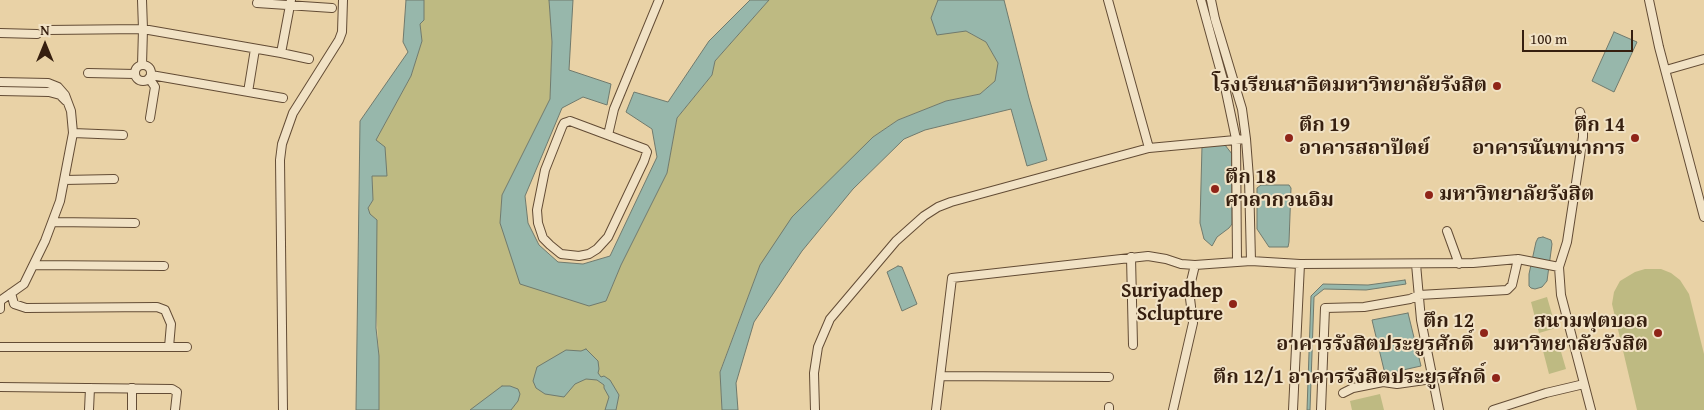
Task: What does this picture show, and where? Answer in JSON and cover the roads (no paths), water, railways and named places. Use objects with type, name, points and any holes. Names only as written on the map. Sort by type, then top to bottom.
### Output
[{"type":"street","points":[[142,0],[142,65]]},
{"type":"street","points":[[283,410],[280,160],[282,144],[293,113],[339,40],[342,32],[343,0]]},
{"type":"street","points":[[608,135],[614,109],[659,0]]},
{"type":"street","points":[[1108,0],[1149,148]]},
{"type":"street","points":[[1201,0],[1225,87],[1236,139],[1237,262]]},
{"type":"street","points":[[1211,0],[1240,100],[1246,139],[1250,178],[1251,261]]},
{"type":"street","points":[[1648,0],[1704,217]]},
{"type":"street","points":[[257,3],[290,3],[332,8]]},
{"type":"street","points":[[281,53],[290,3]]},
{"type":"street","points":[[47,30],[143,29],[309,59]]},
{"type":"street","points":[[0,33],[37,34]]},
{"type":"street","points":[[248,92],[255,49]]},
{"type":"street","points":[[1666,70],[1704,59]]},
{"type":"street","points":[[135,74],[137,68],[142,65],[149,67],[150,76],[155,87],[150,118]]},
{"type":"street","points":[[88,73],[135,74],[142,81],[150,76],[283,98]]},
{"type":"street","points":[[0,309],[0,301],[24,284],[53,222],[73,134],[71,110],[65,95],[58,87],[48,83],[0,82],[0,89],[49,92],[60,95],[67,102]]},
{"type":"street","points":[[1580,112],[1583,123],[1583,137],[1567,242],[1555,266],[1591,410]]},
{"type":"street","points":[[570,122],[608,135],[645,149],[647,156],[603,244],[589,254],[579,256],[562,254],[550,246],[543,238],[538,223],[537,210],[545,170],[564,123],[570,122]]},
{"type":"street","points":[[73,134],[122,135]]},
{"type":"street","points":[[815,410],[814,373],[818,346],[830,319],[896,241],[924,216],[950,202],[1149,148],[1246,139]]},
{"type":"street","points":[[64,180],[114,179]]},
{"type":"street","points":[[53,222],[135,223]]},
{"type":"street","points":[[1447,231],[1459,264]]},
{"type":"street","points":[[936,410],[952,278],[1148,256],[1181,264],[1195,265],[1251,261],[1300,264],[1473,264],[1521,259],[1555,266]]},
{"type":"street","points":[[1131,257],[1133,345]]},
{"type":"street","points":[[1321,410],[1325,308],[1364,307],[1410,299],[1418,295],[1507,290],[1512,285],[1521,259]]},
{"type":"street","points":[[1293,410],[1300,264]]},
{"type":"street","points":[[1416,264],[1421,320],[1439,410]]},
{"type":"street","points":[[1173,410],[1193,323],[1189,290],[1195,265]]},
{"type":"street","points":[[34,266],[164,266]]},
{"type":"street","points":[[11,293],[14,304],[26,308],[157,307],[165,310],[171,324],[169,347]]},
{"type":"street","points":[[0,346],[187,347]]},
{"type":"street","points":[[941,376],[1109,376]]},
{"type":"street","points":[[1343,393],[1353,388],[1383,382],[1397,384],[1432,378]]},
{"type":"street","points":[[1493,410],[1584,384]]},
{"type":"street","points":[[0,387],[175,390],[177,395],[175,410]]},
{"type":"street","points":[[89,410],[90,388]]},
{"type":"street","points":[[132,388],[132,410]]},
{"type":"place","name":"โรงเรียนสาธิตมหาวิทยาลัยรังสิต","points":[[1497,86]]},
{"type":"place","name":"ตึก 19 อาคารสถาปัตย์","points":[[1289,138]]},
{"type":"place","name":"ตึก 14 อาคารนันทนาการ","points":[[1635,138]]},
{"type":"place","name":"ตึก 18 ศาลากวนอิม","points":[[1215,189]]},
{"type":"place","name":"มหาวิทยาลัยรังสิต","points":[[1429,195]]},
{"type":"place","name":"Suriyadhep Sclupture","points":[[1233,304]]},
{"type":"place","name":"ตึก 12 อาคารรังสิตประยูรศักดิ์","points":[[1484,333]]},
{"type":"place","name":"สนามฟุตบอล มหาวิทยาลัยรังสิต","points":[[1658,333]]},
{"type":"place","name":"ตึก 12/1 อาคารรังสิตประยูรศักดิ์","points":[[1496,378]]}]
